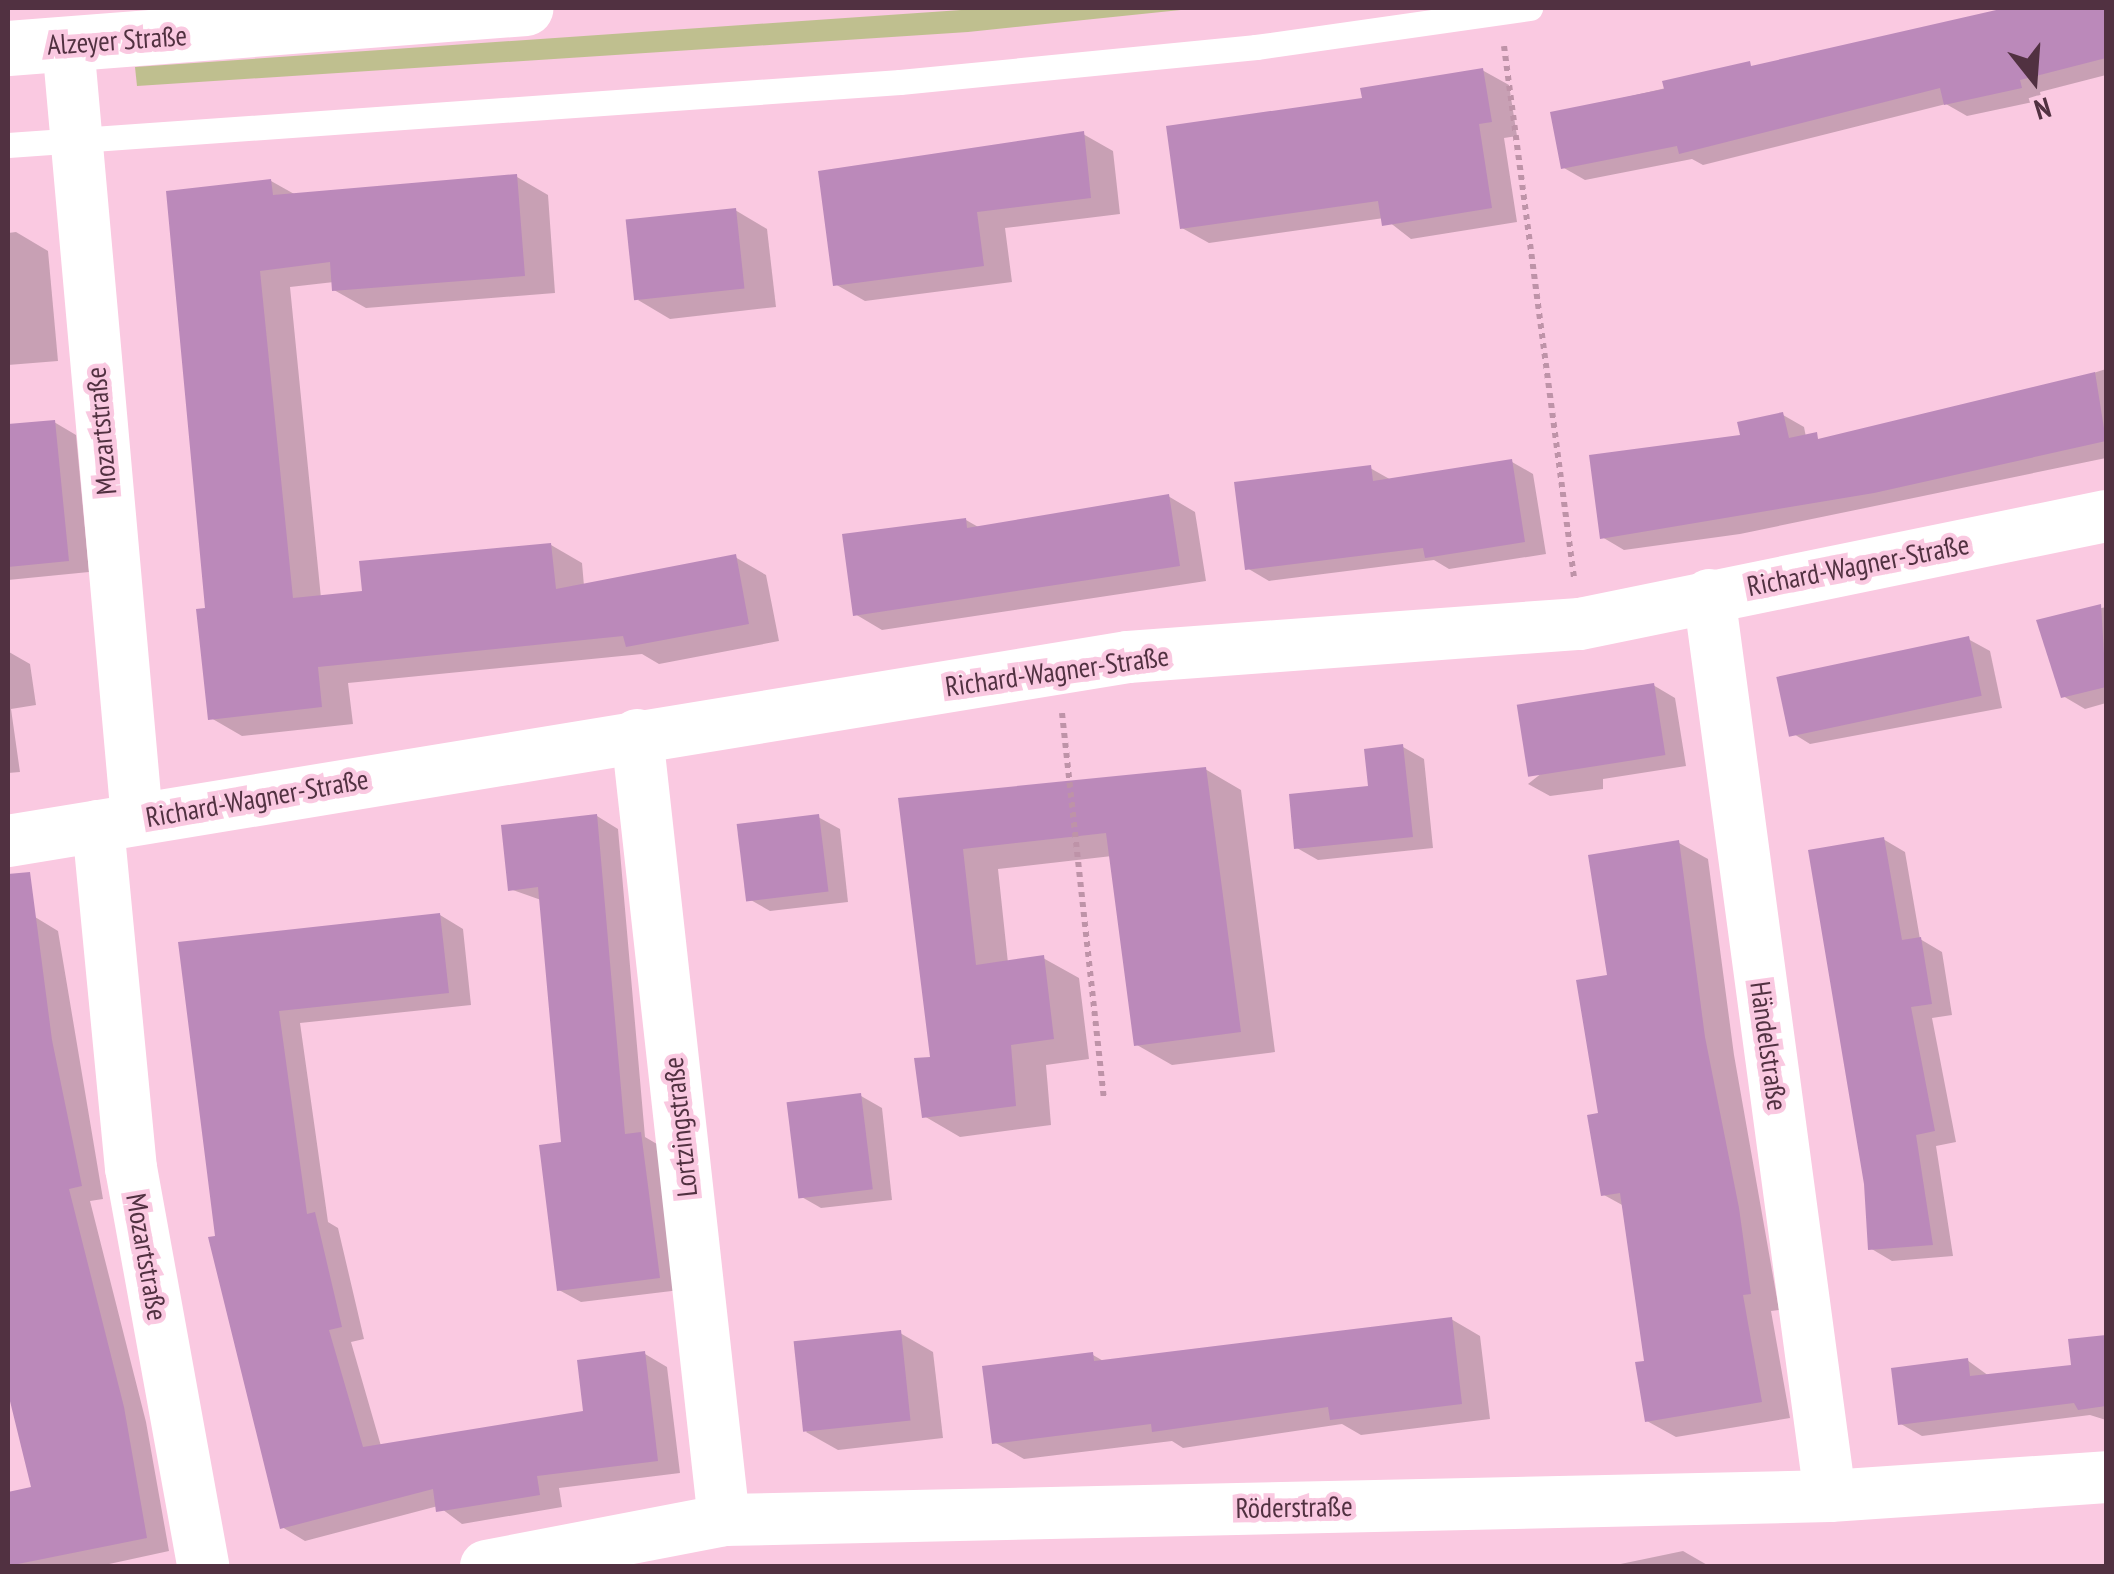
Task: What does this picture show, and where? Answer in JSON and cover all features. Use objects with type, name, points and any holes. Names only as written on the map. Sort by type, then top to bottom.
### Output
[{"type":"street","name":"Alzeyer Straße","points":[[8,48],[525,8]]},
{"type":"street","name":"Mozartstraße","points":[[68,44],[117,822],[131,1168],[203,1566]]},
{"type":"street","name":"Richard-Wagner-Straße","points":[[8,840],[1128,657],[1580,624],[2106,516]]},
{"type":"street","name":"Händelstraße","points":[[1708,595],[1830,1496]]},
{"type":"street","name":"Lortzingstraße","points":[[637,735],[724,1520]]},
{"type":"street","name":"Röderstraße","points":[[486,1566],[724,1520],[1830,1496],[2106,1478]]},
{"type":"lane","points":[[8,145],[881,84],[1256,47],[1530,8]]},
{"type":"path","points":[[1500,14],[1580,624]]},
{"type":"path","points":[[1057,668],[1104,1100]]},
{"type":"green space","points":[[990,8],[1200,8],[968,32],[137,86],[135,67]]},
{"type":"building","points":[[2005,8],[2106,8],[2106,58],[2020,80],[2022,88],[1944,105],[1940,88],[1679,154],[1677,146],[1561,169],[1550,112],[1664,89],[1662,81],[1750,61],[1751,66]]},
{"type":"building","points":[[1483,68],[1492,122],[1479,124],[1492,208],[1382,226],[1378,201],[1180,229],[1166,126],[1362,98],[1360,88]]},
{"type":"building","points":[[1084,131],[1091,198],[977,212],[984,266],[833,286],[818,171]]},
{"type":"building","points":[[517,174],[525,276],[332,291],[330,262],[260,271],[293,598],[362,591],[359,561],[551,543],[556,589],[736,554],[749,624],[626,647],[623,636],[318,667],[322,707],[208,720],[196,609],[205,608],[166,191],[271,179],[273,195]]},
{"type":"building","points":[[736,208],[744,289],[634,300],[626,220]]},
{"type":"building","points":[[2095,372],[2106,441],[1874,493],[1600,539],[1589,455],[1740,435],[1737,422],[1783,412],[1789,438],[1817,432],[1818,439]]},
{"type":"building","points":[[55,420],[69,561],[8,567],[8,424]]},
{"type":"building","points":[[1512,459],[1525,542],[1425,558],[1423,548],[1245,570],[1234,482],[1371,465],[1373,481]]},
{"type":"building","points":[[1169,494],[1180,566],[853,616],[842,534],[966,518],[967,528]]},
{"type":"building","points":[[2101,604],[2106,687],[2061,698],[2036,620]]},
{"type":"building","points":[[1969,636],[1982,696],[1789,737],[1776,677]]},
{"type":"building","points":[[1654,683],[1665,755],[1528,777],[1517,705]]},
{"type":"building","points":[[1403,744],[1413,837],[1294,849],[1289,794],[1368,786],[1364,749]]},
{"type":"building","points":[[1206,767],[1241,1032],[1134,1046],[1106,833],[963,849],[976,965],[1044,955],[1054,1039],[1011,1045],[1016,1106],[922,1118],[914,1058],[930,1057],[898,798]]},
{"type":"building","points":[[597,814],[625,1134],[641,1132],[660,1278],[557,1291],[539,1145],[561,1142],[538,887],[508,891],[501,825]]},
{"type":"building","points":[[819,814],[829,891],[746,902],[737,824]]},
{"type":"building","points":[[1884,837],[1902,940],[1921,937],[1932,1004],[1911,1007],[1935,1131],[1916,1135],[1933,1245],[1868,1250],[1864,1184],[1808,850]]},
{"type":"building","points":[[1679,840],[1705,1037],[1739,1208],[1751,1294],[1743,1295],[1762,1402],[1645,1422],[1635,1362],[1644,1361],[1620,1193],[1601,1196],[1587,1115],[1598,1113],[1576,980],[1607,975],[1588,855]]},
{"type":"building","points":[[30,872],[52,1040],[82,1186],[69,1189],[124,1407],[147,1538],[8,1566],[8,1492],[31,1487],[8,1393],[8,874]]},
{"type":"building","points":[[440,913],[449,993],[279,1011],[307,1214],[315,1212],[342,1327],[329,1330],[363,1447],[583,1411],[577,1360],[645,1351],[658,1461],[537,1476],[540,1495],[436,1512],[433,1489],[280,1529],[208,1237],[215,1236],[178,942]]},
{"type":"building","points":[[861,1093],[873,1189],[798,1198],[787,1102]]},
{"type":"building","points":[[1452,1317],[1462,1404],[1330,1420],[1328,1407],[1152,1432],[1151,1424],[992,1444],[982,1366],[1093,1352],[1094,1361]]},
{"type":"building","points":[[901,1330],[911,1421],[803,1432],[794,1341]]},
{"type":"building","points":[[2106,1335],[2106,1406],[2078,1410],[2074,1403],[1898,1425],[1891,1368],[1968,1358],[1970,1376],[2071,1365],[2068,1339]]}]
